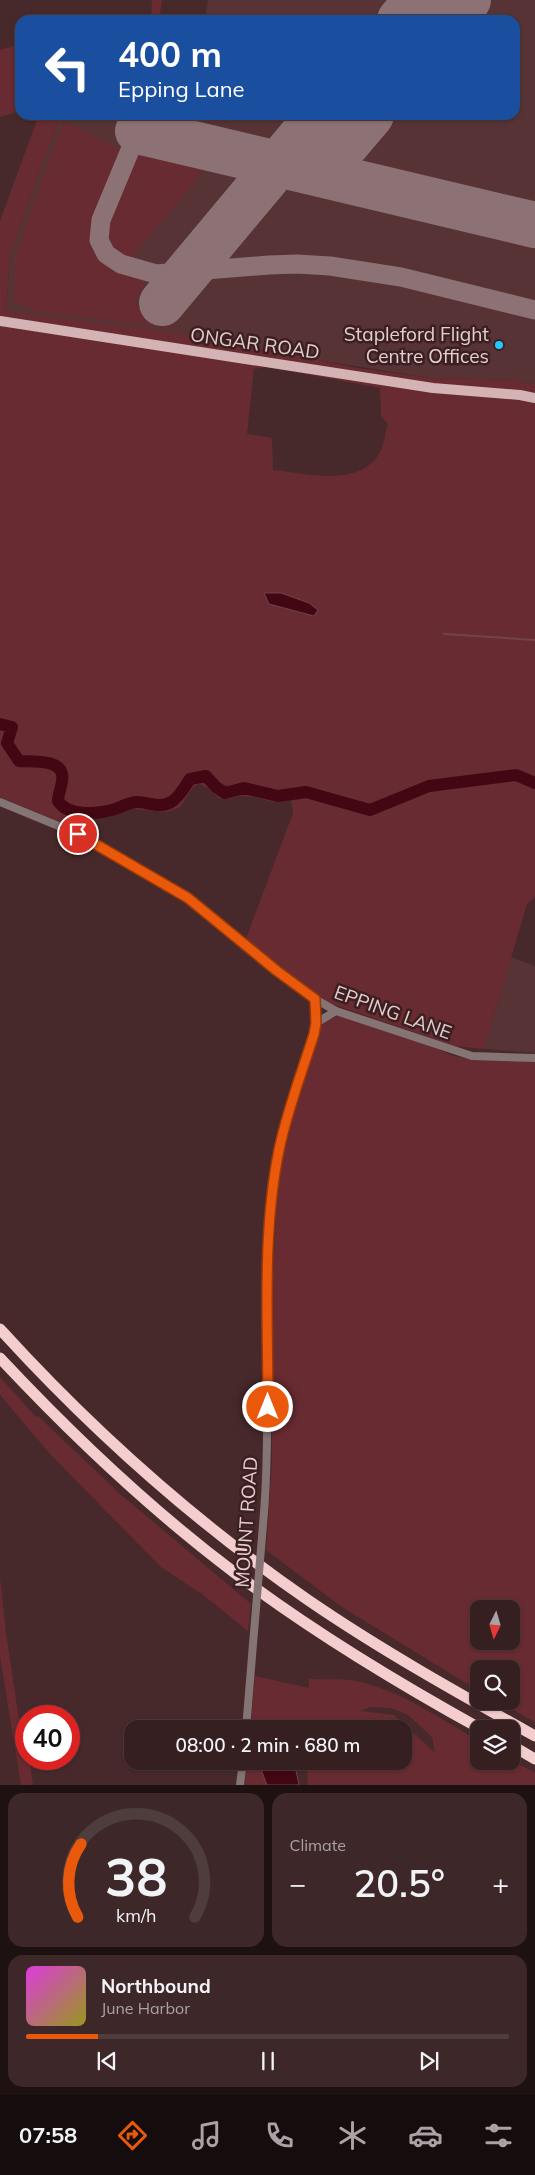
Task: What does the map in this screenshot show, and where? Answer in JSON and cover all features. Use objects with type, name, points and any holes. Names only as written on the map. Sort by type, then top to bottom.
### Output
[{"type":"highway","points":[[0,1329],[64,1397],[120,1450],[190,1510],[248,1556],[371,1641],[428,1676],[535,1736]]},
{"type":"highway","points":[[0,1358],[65,1425],[120,1477],[176,1527],[235,1573],[341,1647],[470,1723]]},
{"type":"highway","points":[[520,1750],[535,1759]]},
{"type":"main road","name":"ONGAR ROAD","points":[[0,322],[433,388],[535,398]]},
{"type":"street","name":"EPPING LANE","points":[[0,802],[78,834],[188,898],[277,971],[315,999],[336,1011],[472,1056],[535,1058]]},
{"type":"street","name":"MOUNT ROAD","points":[[247,1720],[269,1443],[267,1301],[272,1192],[279,1147],[316,1023],[315,999]]},
{"type":"street","points":[[316,1023],[336,1011]]},
{"type":"street","points":[[240,1785],[242,1770]]},
{"type":"shaded area","points":[[152,0],[162,0],[160,15],[151,15]]},
{"type":"shaded area","points":[[208,0],[535,0],[535,384],[516,380],[431,378],[6,311],[10,254],[58,120],[520,120],[520,15],[206,15]]},
{"type":"shaded area","points":[[15,46],[15,112],[0,117],[0,50]]},
{"type":"shaded area","points":[[37,120],[58,120],[10,254],[6,311],[185,334],[358,368],[431,378],[516,380],[535,384],[535,897],[527,904],[484,1049],[455,1046],[329,1003],[245,941],[293,813],[291,800],[273,802],[254,797],[240,796],[229,799],[219,798],[208,788],[199,784],[193,787],[180,807],[167,812],[133,809],[103,817],[70,815],[65,824],[0,797],[0,221]],"holes":[[[267,367],[380,388],[381,416],[388,424],[381,451],[370,465],[345,475],[330,476],[273,470],[272,438],[247,434],[254,369]]]},
{"type":"shaded area","points":[[64,121],[119,149],[97,211],[93,229],[95,245],[104,259],[121,270],[148,278],[135,302],[177,328],[40,312],[14,302],[15,263],[23,234]]},
{"type":"shaded area","points":[[134,151],[200,168],[203,172],[129,260],[116,254],[108,246],[105,235],[105,220]]},
{"type":"shaded area","points":[[264,593],[281,593],[309,603],[318,610],[314,616],[269,604]]},
{"type":"shaded area","points":[[511,957],[535,966],[535,1053],[484,1049]]},
{"type":"shaded area","points":[[339,1016],[436,1048],[453,1056],[471,1059],[535,1061],[535,1722],[514,1710],[520,1710],[520,1660],[470,1660],[470,1685],[342,1607],[266,1550],[272,1462],[272,1295],[279,1165],[319,1030],[326,1020]]},
{"type":"shaded area","points":[[0,1377],[36,1417],[38,1416],[120,1494],[251,1604],[248,1631],[202,1594],[161,1567],[51,1455],[0,1395]]},
{"type":"shaded area","points":[[0,1578],[17,1705],[15,1705],[15,1748],[0,1657]]},
{"type":"shaded area","points":[[255,1676],[309,1688],[309,1679],[355,1681],[387,1690],[470,1736],[470,1770],[520,1770],[520,1765],[535,1773],[535,1785],[308,1785],[307,1770],[412,1770],[412,1732],[435,1753],[432,1737],[408,1715],[391,1708],[371,1707],[360,1711],[394,1715],[399,1720],[251,1720]]},
{"type":"shaded area","points":[[19,1770],[31,1770],[33,1785],[21,1785]]},
{"type":"shaded area","points":[[246,1770],[261,1770],[267,1785],[245,1785]]},
{"type":"shaded area","points":[[261,1770],[296,1770],[299,1785],[267,1785]]},
{"type":"waterway","points":[[444,634],[535,640]]},
{"type":"waterway","points":[[0,724],[12,727],[7,743],[19,761],[44,762],[60,769],[62,780],[58,801],[69,810],[84,813],[108,811],[134,802],[158,805],[167,804],[177,798],[190,779],[206,776],[216,787],[225,793],[244,788],[278,796],[306,792],[370,810],[429,786],[516,775],[535,783]]},
{"type":"taxiway","points":[[145,120],[138,131],[101,220],[99,240],[106,254],[121,264],[156,274],[269,265],[330,266],[401,277],[535,310]]},
{"type":"taxiway","points":[[204,252],[205,264],[209,268],[221,268]]},
{"type":"runway","points":[[404,15],[417,0]]},
{"type":"runway","points":[[455,15],[468,0]]},
{"type":"runway","points":[[162,303],[315,120]]},
{"type":"runway","points":[[326,168],[367,120]]},
{"type":"runway","points":[[138,131],[535,225]]},
{"type":"place","name":"Stapleford Flight Centre Offices","points":[[499,345]]},
{"type":"route","points":[[78,834],[188,898],[277,971],[315,999],[316,1023],[314,1034],[279,1147],[272,1192],[267,1301],[268,1407]]}]
